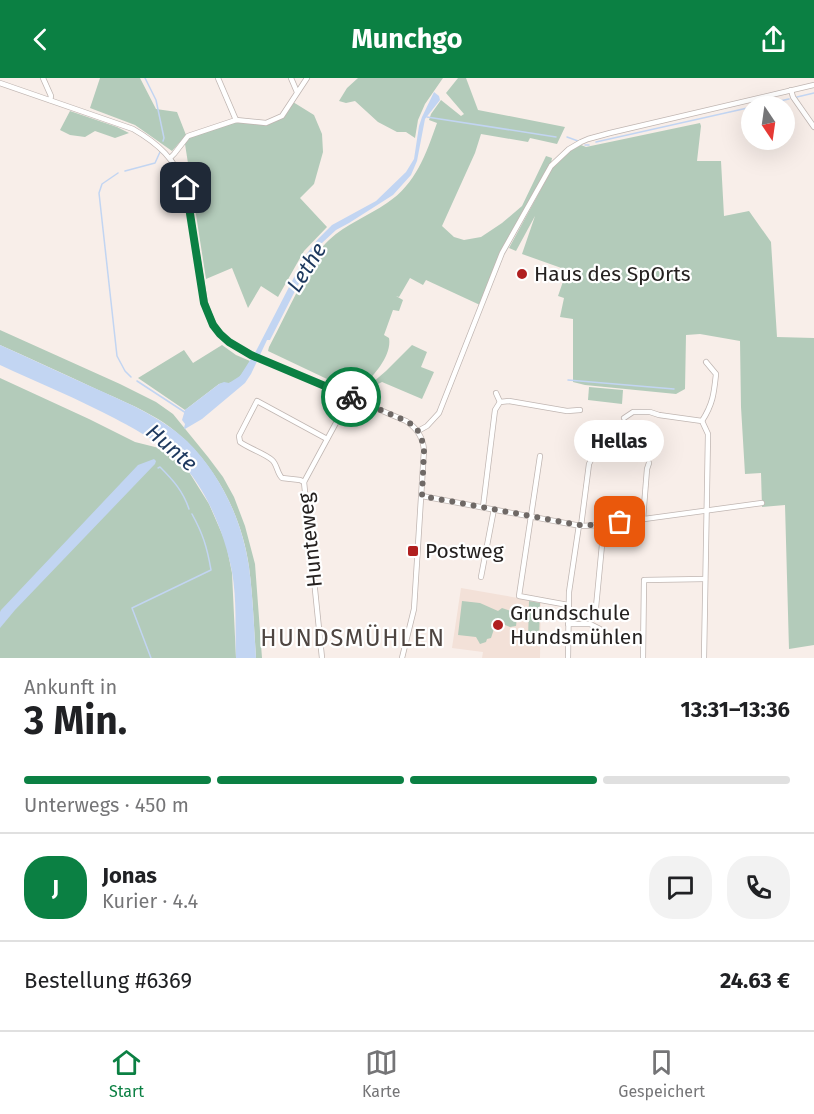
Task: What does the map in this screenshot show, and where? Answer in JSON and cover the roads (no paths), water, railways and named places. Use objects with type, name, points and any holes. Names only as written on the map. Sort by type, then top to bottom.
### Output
[{"type":"street","points":[[43,78],[51,96],[50,100]]},
{"type":"street","points":[[218,78],[236,120]]},
{"type":"street","points":[[291,78],[297,93]]},
{"type":"street","points":[[170,158],[188,136],[236,120],[266,123],[282,116],[307,78]]},
{"type":"street","points":[[0,83],[133,129],[153,141],[170,158],[187,192],[202,290],[210,318],[220,334],[261,360],[406,421],[418,431],[424,450],[422,496],[414,609],[402,658]]},
{"type":"street","points":[[418,431],[427,426],[439,413],[502,254],[551,166],[569,149],[588,139],[814,85]]},
{"type":"street","points":[[791,90],[793,97],[814,128]]},
{"type":"street","points":[[702,421],[714,398],[716,374],[706,362]]},
{"type":"street","points":[[496,393],[500,402]]},
{"type":"street","name":"Hunteweg","points":[[322,658],[304,482],[350,397]]},
{"type":"street","points":[[304,482],[282,478],[272,460],[240,442],[238,436],[257,401],[327,439]]},
{"type":"street","points":[[500,402],[509,401],[567,411],[580,410]]},
{"type":"street","points":[[483,507],[495,410],[500,402]]},
{"type":"street","points":[[624,418],[633,412],[650,412],[702,421]]},
{"type":"street","points":[[702,421],[708,434],[704,658]]},
{"type":"street","points":[[540,456],[519,596],[568,605]]},
{"type":"street","points":[[568,658],[568,605],[589,464],[592,459]]},
{"type":"street","points":[[643,519],[646,469],[649,463]]},
{"type":"street","points":[[422,496],[580,525],[604,524],[762,503]]},
{"type":"street","points":[[481,577],[494,509]]},
{"type":"street","points":[[596,607],[604,524]]},
{"type":"street","points":[[643,658],[644,580],[705,579]]},
{"type":"street","points":[[568,624],[590,624],[600,628]]},
{"type":"water","name":"Lethe","points":[[434,92],[440,100],[425,119],[417,161],[411,175],[393,195],[336,230],[319,244],[270,340],[267,340],[245,383],[202,419],[185,429],[182,420],[185,410],[219,384],[229,383],[240,376],[256,351],[305,256],[318,239],[332,225],[376,201],[406,172],[414,159],[419,126]]},
{"type":"water","name":"Hunte","points":[[0,345],[142,410],[177,432],[199,454],[220,483],[228,499],[246,549],[256,658],[236,658],[235,593],[229,559],[210,506],[189,472],[164,448],[136,430],[0,365]]},
{"type":"water","points":[[154,459],[155,464],[0,628],[1,610],[138,465]]},
{"type":"waterway","points":[[145,78],[156,100],[163,141]]},
{"type":"waterway","points":[[797,97],[814,93]]},
{"type":"waterway","points":[[596,142],[741,109]]},
{"type":"waterway","points":[[427,117],[556,137]]},
{"type":"waterway","points":[[567,137],[578,141]]},
{"type":"waterway","points":[[125,171],[155,163],[160,152]]},
{"type":"waterway","points":[[118,173],[102,184],[99,193],[117,356],[131,377]]},
{"type":"waterway","points":[[568,380],[674,389]]},
{"type":"waterway","points":[[137,381],[186,413]]},
{"type":"waterway","name":"Hunte","points":[[158,468],[160,467],[177,486],[189,509]]},
{"type":"waterway","points":[[151,658],[132,608],[211,570],[204,541],[192,514]]},
{"type":"place","name":"Haus des SpOrts","points":[[522,274]]},
{"type":"place","name":"Hellas","points":[[620,522]]},
{"type":"place","name":"Postweg","points":[[413,551]]},
{"type":"place","name":"Grundschule Hundsmühlen","points":[[498,625]]},
{"type":"district","name":"HUNDSMÜHLEN","points":[[353,638]]}]
